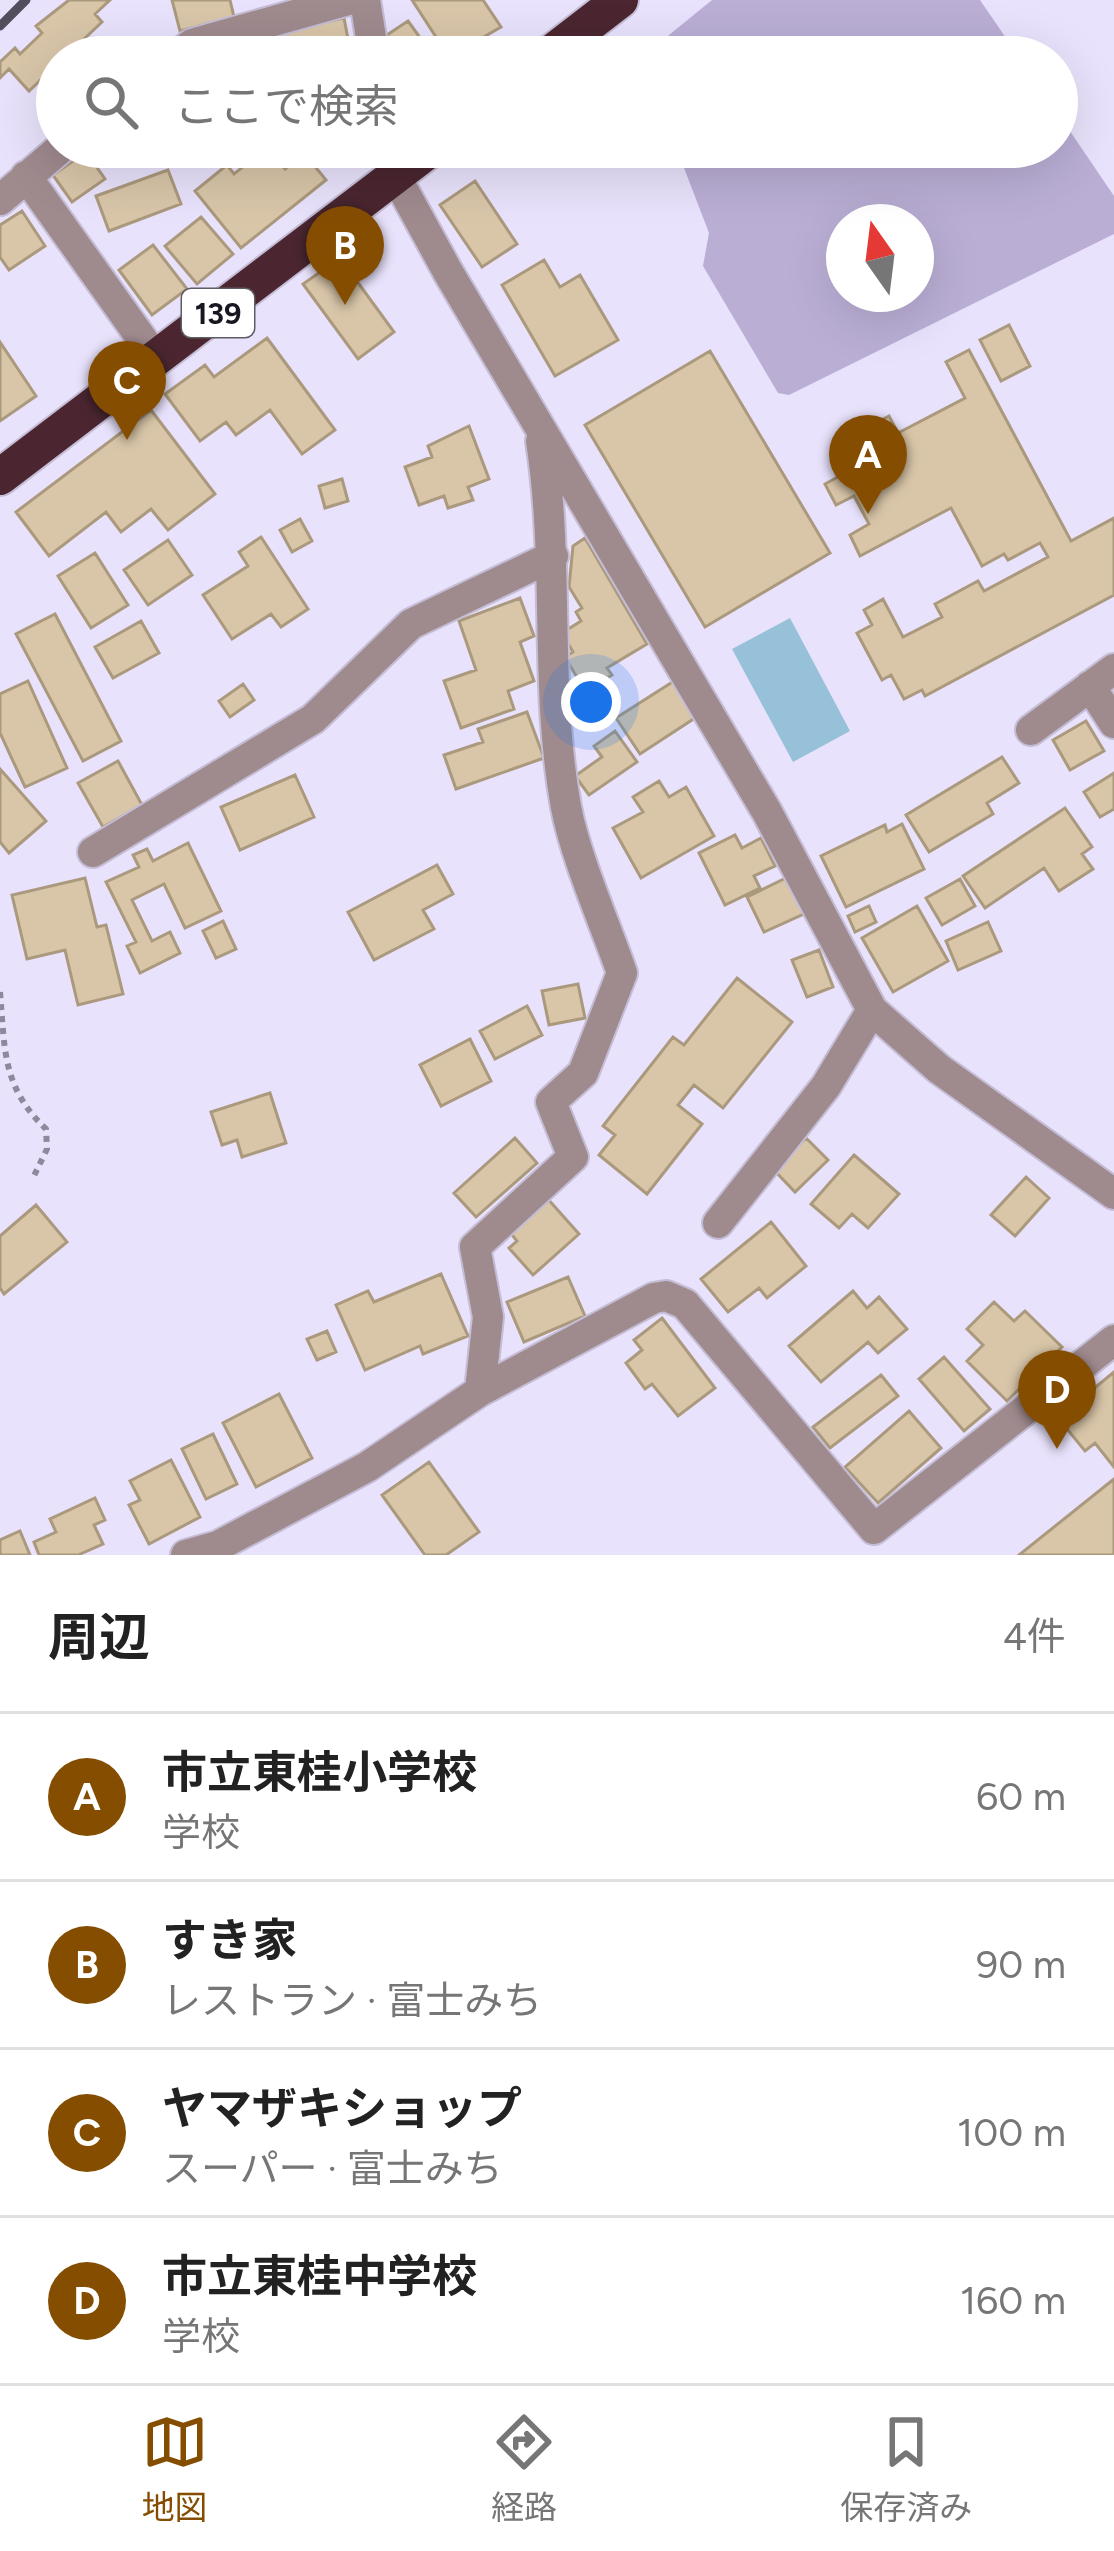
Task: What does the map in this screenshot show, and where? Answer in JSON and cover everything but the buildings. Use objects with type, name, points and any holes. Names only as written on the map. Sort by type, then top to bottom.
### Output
[{"type":"highway","points":[[573,36],[620,0]]},
{"type":"highway","name":"139","points":[[0,476],[157,360],[386,168]]},
{"type":"street","points":[[230,36],[348,0]]},
{"type":"street","points":[[364,0],[370,36]]},
{"type":"street","points":[[0,200],[36,168]]},
{"type":"street","points":[[396,168],[538,423],[767,812],[872,1010],[939,1069],[1114,1194]]},
{"type":"street","points":[[26,176],[157,360]]},
{"type":"street","points":[[480,1391],[488,1317],[475,1247],[573,1157],[551,1102],[583,1073],[622,973],[566,810],[552,657],[553,556],[538,423]]},
{"type":"street","points":[[92,852],[313,719],[411,624],[553,556]]},
{"type":"street","points":[[1031,730],[1102,678],[1114,723]]},
{"type":"street","points":[[718,1223],[826,1086],[872,1010]]},
{"type":"street","points":[[186,1555],[219,1550],[367,1467],[480,1391],[654,1298],[666,1296],[686,1304],[874,1529],[1114,1340]]},
{"type":"path","points":[[0,992],[8,1077],[27,1111],[46,1129],[47,1149],[32,1180]]},
{"type":"shaded area","points":[[712,0],[980,0],[1005,36],[668,36]]},
{"type":"shaded area","points":[[1078,143],[1114,196],[1114,234],[789,395],[778,393],[703,266],[709,233],[684,168],[1078,168]]},
{"type":"water","points":[[790,618],[850,731],[793,762],[732,649]]},
{"type":"railway","points":[[0,26],[26,0]]},
{"type":"place","name":"すき家","points":[[345,305]]},
{"type":"place","name":"ヤマザキショップ","points":[[127,440]]},
{"type":"place","name":"市立東桂小学校","points":[[868,514]]},
{"type":"place","name":"市立東桂中学校","points":[[1057,1449]]}]
